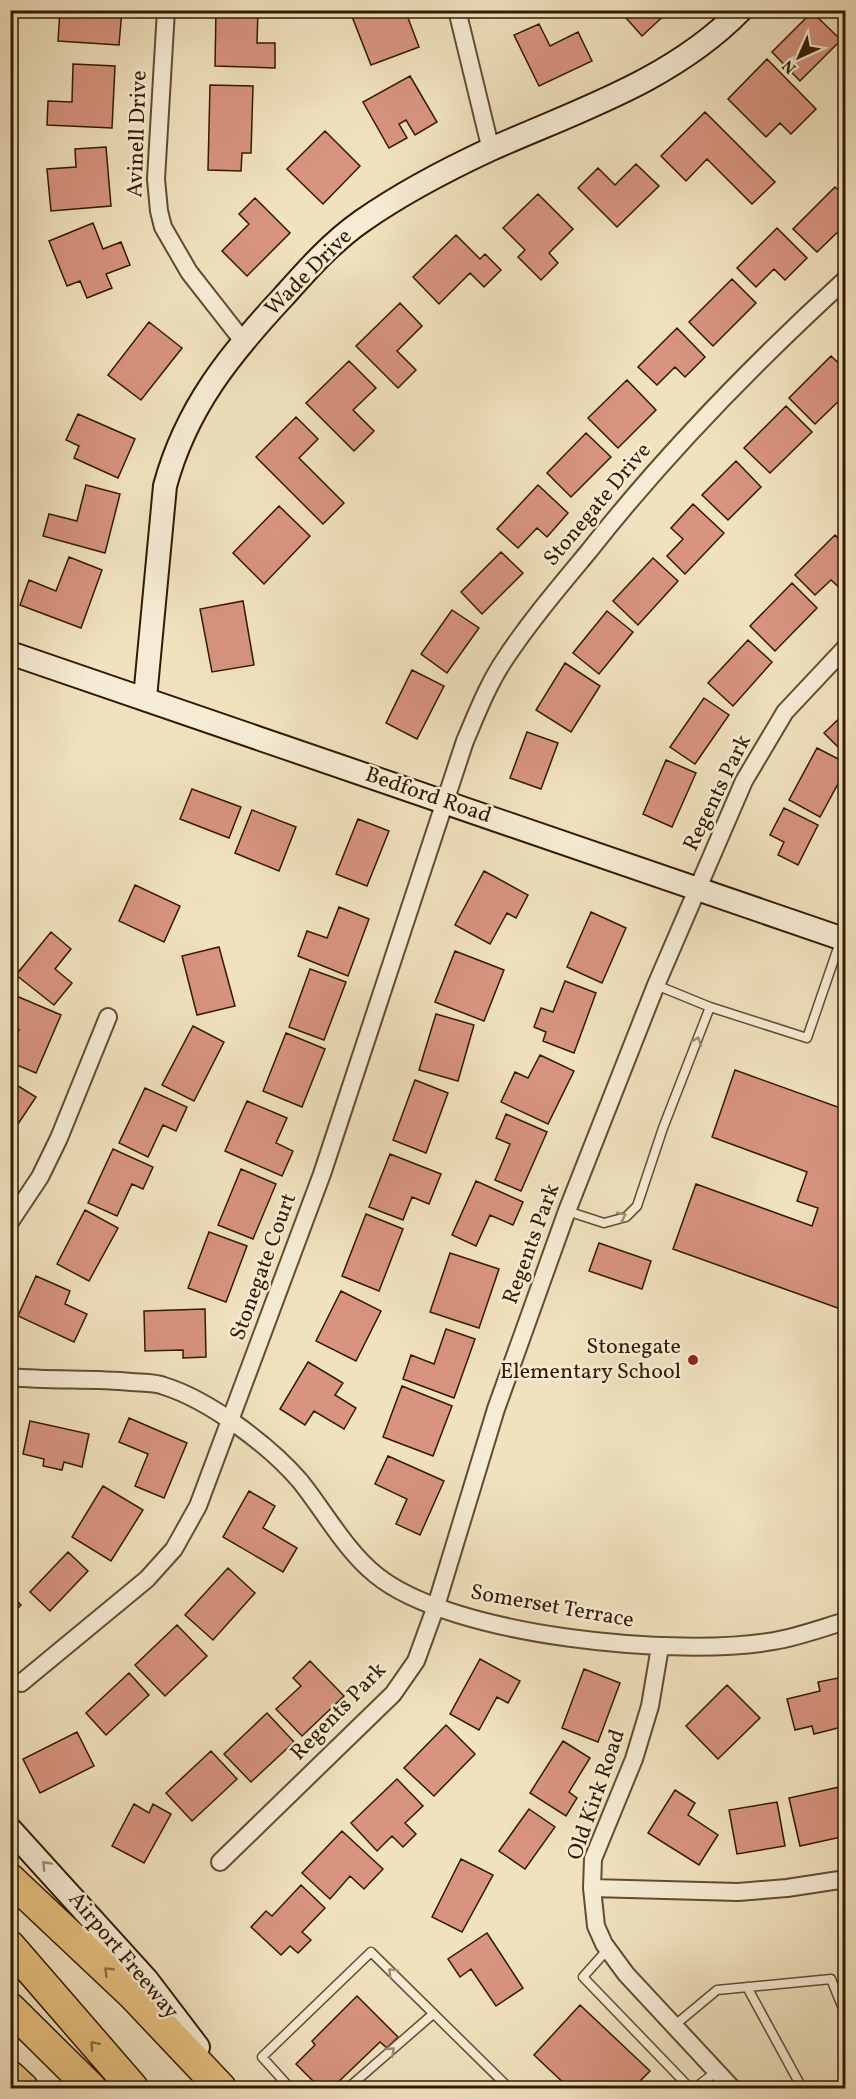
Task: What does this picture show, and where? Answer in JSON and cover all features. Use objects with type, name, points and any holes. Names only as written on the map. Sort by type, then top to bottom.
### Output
[{"type":"highway","points":[[10,1879],[132,1994],[221,2088]]},
{"type":"highway","points":[[10,1946],[133,2088]]},
{"type":"highway","points":[[10,2008],[91,2088]]},
{"type":"highway","points":[[10,2076],[23,2088]]},
{"type":"main road","name":"Wade Drive","points":[[145,698],[165,486],[173,454],[186,424],[206,390],[243,340],[324,252],[361,222],[428,179],[636,85],[698,47],[741,10]]},
{"type":"main road","name":"Bedford Road","points":[[10,653],[843,939]]},
{"type":"main road","name":"Airport Freeway","points":[[10,1829],[147,1980],[230,2088]]},
{"type":"street","name":"Avinell Drive","points":[[166,10],[156,178],[159,211],[163,227],[189,272],[243,340]]},
{"type":"street","points":[[457,10],[491,150]]},
{"type":"street","name":"Stonegate Drive","points":[[446,802],[465,741],[487,692],[504,660],[531,623],[625,505],[692,430],[763,354],[846,279]]},
{"type":"street","name":"Regents Park","points":[[220,1862],[393,1695],[416,1661],[436,1606],[496,1410],[567,1211],[697,889],[744,781],[785,712],[846,647]]},
{"type":"street","name":"Stonegate Court","points":[[21,1683],[147,1580],[174,1549],[198,1506],[322,1174],[446,802]]},
{"type":"street","points":[[10,1222],[40,1177],[59,1138],[108,1017]]},
{"type":"street","name":"Somerset Terrace","points":[[10,1377],[162,1385],[194,1398],[267,1449],[298,1480],[357,1556],[377,1576],[436,1606],[486,1623],[606,1642],[694,1648],[774,1641],[846,1621]]},
{"type":"street","name":"Old Kirk Road","points":[[660,1647],[650,1707],[634,1759],[593,1859],[592,1888],[596,1926],[608,1949],[626,1974],[732,2088]]},
{"type":"street","points":[[592,1888],[738,1892],[787,1888],[846,1879]]},
{"type":"lane","points":[[656,986],[710,1008],[807,1038],[843,939]]},
{"type":"lane","points":[[567,1211],[604,1223],[626,1217],[637,1206],[663,1128],[710,1008]]},
{"type":"lane","points":[[608,1949],[583,1977],[690,2088]]},
{"type":"lane","points":[[290,2088],[262,2057],[371,1952],[510,2088]]},
{"type":"lane","points":[[675,2025],[717,1990],[831,1979],[846,2016]]},
{"type":"lane","points":[[747,1987],[802,2088]]},
{"type":"lane","points":[[348,2088],[433,2014]]},
{"type":"lane","points":[[695,2088],[717,2071]]},
{"type":"building","points":[[60,10],[122,10],[119,45],[58,41]]},
{"type":"building","points":[[216,10],[258,10],[257,43],[275,43],[275,68],[215,66]]},
{"type":"building","points":[[359,10],[405,10],[419,47],[371,65],[351,14]]},
{"type":"building","points":[[619,10],[670,10],[642,36]]},
{"type":"building","points":[[812,12],[841,40],[800,81],[772,52]]},
{"type":"building","points":[[539,24],[550,46],[578,32],[592,61],[539,86],[514,35]]},
{"type":"building","points":[[767,59],[816,109],[791,134],[780,123],[766,137],[728,99]]},
{"type":"building","points":[[73,64],[115,66],[112,128],[47,125],[48,101],[72,102]]},
{"type":"building","points":[[410,76],[437,122],[415,135],[406,120],[399,124],[407,138],[389,148],[363,102]]},
{"type":"building","points":[[210,85],[253,86],[251,153],[242,153],[241,171],[208,170]]},
{"type":"building","points":[[705,112],[775,182],[752,204],[707,159],[686,181],[661,156]]},
{"type":"building","points":[[325,131],[360,166],[323,204],[287,169]]},
{"type":"building","points":[[106,147],[111,206],[51,211],[47,169],[76,167],[75,149]]},
{"type":"building","points":[[636,164],[659,186],[617,227],[578,188],[598,168],[615,185]]},
{"type":"building","points":[[835,187],[846,197],[846,224],[817,252],[793,229]]},
{"type":"building","points":[[538,194],[573,229],[549,253],[558,263],[541,280],[518,257],[525,250],[503,228]]},
{"type":"building","points":[[255,198],[290,233],[247,276],[222,251],[249,224],[239,214]]},
{"type":"building","points":[[93,223],[103,249],[121,242],[130,265],[106,274],[112,288],[87,298],[80,281],[67,286],[49,241]]},
{"type":"building","points":[[777,228],[807,258],[785,280],[774,269],[756,287],[737,268]]},
{"type":"building","points":[[456,235],[480,259],[485,254],[501,270],[484,287],[470,273],[439,304],[413,277]]},
{"type":"building","points":[[732,279],[756,303],[713,346],[689,322]]},
{"type":"building","points":[[400,303],[422,326],[397,351],[416,370],[398,388],[356,346]]},
{"type":"building","points":[[149,322],[182,348],[141,400],[108,375]]},
{"type":"building","points":[[677,328],[705,357],[685,377],[675,367],[657,385],[638,367]]},
{"type":"building","points":[[831,356],[846,370],[846,394],[815,424],[789,398]]},
{"type":"building","points":[[349,361],[376,388],[353,410],[374,431],[354,451],[306,403]]},
{"type":"building","points":[[627,380],[656,410],[618,448],[588,418]]},
{"type":"building","points":[[786,406],[812,432],[770,473],[744,448]]},
{"type":"building","points":[[78,414],[135,439],[118,478],[74,458],[79,446],[66,440]]},
{"type":"building","points":[[296,417],[318,439],[299,458],[344,503],[323,524],[256,457]]},
{"type":"building","points":[[586,433],[611,457],[571,497],[547,473]]},
{"type":"building","points":[[736,461],[761,487],[728,520],[702,495]]},
{"type":"building","points":[[86,485],[120,494],[105,553],[43,536],[49,514],[77,521]]},
{"type":"building","points":[[538,485],[568,513],[547,537],[537,528],[518,548],[497,529]]},
{"type":"building","points":[[693,504],[724,533],[685,574],[667,556],[683,539],[671,528]]},
{"type":"building","points":[[279,506],[310,536],[264,584],[233,553]]},
{"type":"building","points":[[835,535],[846,546],[846,586],[842,590],[831,580],[815,595],[795,575]]},
{"type":"building","points":[[501,552],[523,573],[482,614],[461,592]]},
{"type":"building","points":[[69,557],[102,570],[81,628],[20,605],[29,580],[56,591]]},
{"type":"building","points":[[653,558],[678,581],[638,625],[613,601]]},
{"type":"building","points":[[792,583],[817,608],[775,651],[750,626]]},
{"type":"building","points":[[243,601],[254,665],[212,672],[200,609]]},
{"type":"building","points":[[452,610],[479,628],[447,673],[421,654]]},
{"type":"building","points":[[607,611],[633,632],[599,674],[573,653]]},
{"type":"building","points":[[748,640],[772,662],[733,706],[708,683]]},
{"type":"building","points":[[565,663],[600,686],[571,732],[536,710]]},
{"type":"building","points":[[412,670],[444,686],[417,739],[386,723]]},
{"type":"building","points":[[704,698],[729,715],[695,764],[670,747]]},
{"type":"building","points":[[846,712],[846,755],[824,733]]},
{"type":"building","points":[[527,732],[558,743],[541,789],[510,778]]},
{"type":"building","points":[[817,748],[846,763],[846,769],[820,817],[789,800]]},
{"type":"building","points":[[666,760],[696,773],[672,827],[643,814]]},
{"type":"building","points":[[192,789],[241,807],[229,838],[180,819]]},
{"type":"building","points":[[784,808],[818,825],[798,865],[778,855],[784,842],[770,835]]},
{"type":"building","points":[[252,810],[296,827],[279,871],[235,853]]},
{"type":"building","points":[[358,819],[389,831],[367,886],[336,874]]},
{"type":"building","points":[[484,871],[528,895],[516,918],[507,913],[490,944],[455,925]]},
{"type":"building","points":[[135,885],[180,906],[164,942],[119,921]]},
{"type":"building","points":[[339,907],[369,919],[348,976],[298,956],[307,931],[327,938]]},
{"type":"building","points":[[591,912],[626,928],[602,983],[567,967]]},
{"type":"building","points":[[51,932],[71,949],[55,969],[72,983],[54,1005],[16,975]]},
{"type":"building","points":[[219,947],[235,1006],[197,1015],[182,956]]},
{"type":"building","points":[[455,951],[504,970],[484,1021],[435,1002]]},
{"type":"building","points":[[310,969],[346,982],[324,1040],[289,1027]]},
{"type":"building","points":[[565,981],[596,993],[574,1053],[543,1041],[546,1032],[534,1027],[541,1008],[553,1012]]},
{"type":"building","points":[[14,995],[61,1015],[36,1073],[10,1062],[10,1050],[19,1030],[10,1027],[10,1004]]},
{"type":"building","points":[[436,1014],[474,1025],[458,1081],[419,1070]]},
{"type":"building","points":[[193,1026],[224,1042],[194,1101],[162,1085]]},
{"type":"building","points":[[286,1033],[325,1049],[302,1107],[263,1091]]},
{"type":"building","points":[[540,1055],[574,1071],[548,1124],[501,1102],[515,1072],[528,1078]]},
{"type":"building","points":[[735,1070],[846,1110],[846,1311],[673,1249],[696,1184],[812,1226],[818,1208],[797,1201],[807,1172],[712,1137]]},
{"type":"building","points":[[415,1080],[448,1093],[426,1153],[393,1140]]},
{"type":"building","points":[[10,1081],[36,1097],[10,1136]]},
{"type":"building","points":[[145,1088],[187,1107],[176,1131],[163,1125],[148,1157],[119,1143]]},
{"type":"building","points":[[247,1101],[287,1118],[276,1143],[293,1151],[282,1176],[225,1151]]},
{"type":"building","points":[[506,1114],[547,1132],[521,1191],[495,1180],[510,1144],[496,1138]]},
{"type":"building","points":[[113,1149],[153,1167],[143,1189],[132,1184],[117,1216],[88,1203]]},
{"type":"building","points":[[390,1154],[441,1174],[429,1204],[412,1197],[403,1220],[369,1207]]},
{"type":"building","points":[[241,1169],[276,1184],[253,1239],[218,1225]]},
{"type":"building","points":[[476,1181],[523,1202],[513,1225],[490,1215],[476,1246],[452,1235]]},
{"type":"building","points":[[85,1210],[118,1228],[89,1281],[57,1264]]},
{"type":"building","points":[[366,1214],[403,1229],[379,1291],[342,1276]]},
{"type":"building","points":[[209,1232],[247,1246],[226,1302],[188,1288]]},
{"type":"building","points":[[599,1243],[651,1261],[642,1289],[589,1271]]},
{"type":"building","points":[[450,1253],[499,1269],[479,1328],[430,1312]]},
{"type":"building","points":[[36,1276],[70,1291],[65,1304],[87,1314],[74,1342],[18,1316]]},
{"type":"building","points":[[341,1291],[381,1311],[356,1361],[316,1341]]},
{"type":"building","points":[[205,1309],[206,1357],[183,1358],[183,1350],[145,1351],[144,1311]]},
{"type":"building","points":[[446,1329],[475,1339],[454,1398],[403,1379],[411,1355],[434,1364]]},
{"type":"building","points":[[308,1362],[343,1383],[335,1395],[356,1408],[344,1429],[314,1411],[305,1425],[280,1409]]},
{"type":"building","points":[[402,1386],[452,1406],[433,1456],[383,1437]]},
{"type":"building","points":[[129,1418],[187,1443],[164,1498],[135,1486],[148,1454],[119,1442]]},
{"type":"building","points":[[30,1421],[89,1434],[82,1467],[64,1462],[62,1470],[43,1466],[44,1459],[23,1454]]},
{"type":"building","points":[[388,1456],[444,1481],[420,1535],[396,1524],[407,1499],[375,1484]]},
{"type":"building","points":[[103,1486],[143,1510],[111,1561],[72,1537]]},
{"type":"building","points":[[249,1491],[275,1506],[263,1528],[297,1548],[283,1572],[223,1537]]},
{"type":"building","points":[[68,1552],[88,1571],[50,1611],[30,1592]]},
{"type":"building","points":[[228,1568],[255,1593],[213,1640],[185,1615]]},
{"type":"building","points":[[10,1594],[21,1605],[10,1616]]},
{"type":"building","points":[[177,1625],[207,1656],[165,1696],[135,1665]]},
{"type":"building","points":[[480,1659],[520,1681],[508,1703],[497,1697],[479,1730],[450,1714]]},
{"type":"building","points":[[310,1661],[344,1696],[302,1736],[276,1709],[301,1686],[293,1678]]},
{"type":"building","points":[[584,1669],[620,1683],[598,1742],[562,1728]]},
{"type":"building","points":[[129,1673],[149,1695],[106,1735],[86,1713]]},
{"type":"building","points":[[838,1678],[846,1707],[846,1726],[814,1734],[812,1726],[795,1730],[787,1699],[820,1691],[818,1682]]},
{"type":"building","points":[[727,1685],[760,1718],[718,1759],[686,1726]]},
{"type":"building","points":[[267,1713],[294,1742],[251,1782],[224,1754]]},
{"type":"building","points":[[446,1725],[475,1754],[434,1796],[404,1768]]},
{"type":"building","points":[[77,1732],[94,1766],[40,1793],[23,1759]]},
{"type":"building","points":[[563,1741],[590,1758],[569,1792],[577,1798],[566,1816],[530,1793]]},
{"type":"building","points":[[211,1751],[237,1779],[192,1821],[166,1793]]},
{"type":"building","points":[[397,1779],[423,1806],[405,1823],[416,1834],[403,1847],[392,1836],[377,1851],[351,1823]]},
{"type":"building","points":[[844,1786],[846,1836],[800,1846],[789,1798]]},
{"type":"building","points":[[675,1790],[695,1803],[688,1815],[718,1835],[699,1865],[648,1833]]},
{"type":"building","points":[[777,1802],[785,1846],[737,1854],[729,1810]]},
{"type":"building","points":[[134,1804],[149,1813],[153,1804],[171,1814],[144,1863],[112,1846]]},
{"type":"building","points":[[529,1809],[555,1827],[525,1869],[499,1851]]},
{"type":"building","points":[[342,1831],[383,1869],[364,1889],[350,1876],[330,1899],[302,1873]]},
{"type":"building","points":[[461,1859],[493,1875],[462,1932],[432,1917]]},
{"type":"building","points":[[301,1885],[325,1908],[302,1932],[311,1940],[298,1953],[290,1946],[281,1955],[251,1927],[266,1911],[272,1916]]},
{"type":"building","points":[[487,1933],[523,1988],[496,2006],[471,1969],[460,1977],[448,1959]]},
{"type":"building","points":[[357,1996],[398,2037],[387,2048],[380,2042],[332,2088],[320,2088],[296,2064],[315,2045],[312,2041]]},
{"type":"building","points":[[580,2005],[650,2071],[633,2088],[569,2088],[534,2055]]},
{"type":"place","name":"Stonegate Elementary School","points":[[693,1360]]}]
